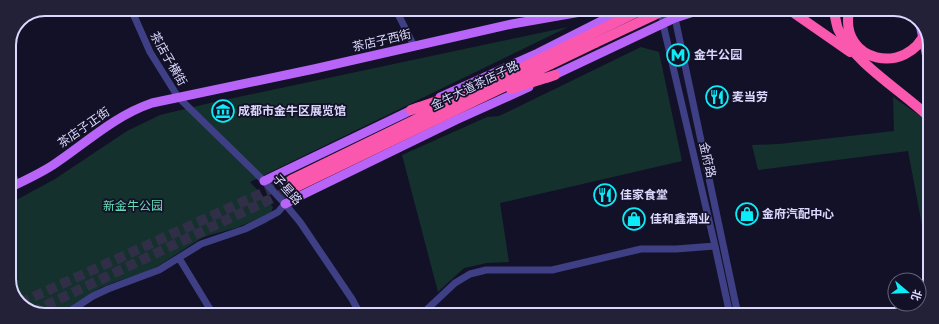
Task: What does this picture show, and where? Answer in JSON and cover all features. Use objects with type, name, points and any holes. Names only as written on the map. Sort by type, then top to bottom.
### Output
[{"type":"highway","name":"金牛大道茶店子路","points":[[631,16],[593,38],[479,99],[294,184],[511,74],[593,38],[650,16]]},
{"type":"highway","points":[[798,16],[864,62],[923,112]]},
{"type":"highway","points":[[835,16],[837,27],[845,40],[864,62]]},
{"type":"highway","points":[[848,16],[849,30],[853,42],[871,57],[888,58],[905,55],[915,48],[922,37]]},
{"type":"highway","points":[[411,110],[511,74]]},
{"type":"highway","points":[[479,99],[555,75]]},
{"type":"main road","name":"茶店子西街","points":[[178,97],[314,69],[512,24],[558,16]]},
{"type":"main road","points":[[264,181],[411,110],[538,53],[611,16]]},
{"type":"main road","points":[[285,204],[456,120],[663,24],[671,16]]},
{"type":"main road","name":"茶店子正街","points":[[16,184],[51,166],[96,132],[136,108],[178,97]]},
{"type":"street","name":"茶店子横街","points":[[135,16],[150,52],[178,97]]},
{"type":"street","points":[[399,16],[414,46]]},
{"type":"street","name":"金府路","points":[[662,16],[663,24],[728,308]]},
{"type":"street","name":"金府路","points":[[673,16],[736,308]]},
{"type":"street","name":"子星路","points":[[178,97],[264,181],[285,204],[300,222],[357,308]]},
{"type":"street","points":[[77,308],[108,289],[159,270],[201,244],[245,229],[265,220],[278,212],[285,204]]},
{"type":"street","points":[[428,308],[455,283],[470,274],[486,270],[552,270],[642,249],[676,249],[715,246]]},
{"type":"street","points":[[179,258],[209,308]]},
{"type":"green space","name":"新金牛公园","points":[[568,27],[250,182],[273,207],[271,213],[236,228],[200,239],[155,268],[100,288],[70,308],[41,308],[26,301],[18,290],[16,281],[16,200],[55,179],[127,131],[160,115]]},
{"type":"green space","name":"金牛公园","points":[[641,47],[659,52],[682,161],[500,203],[509,262],[487,263],[464,268],[438,292],[402,155],[487,117],[499,116]]},
{"type":"green space","points":[[893,97],[923,118],[923,230],[908,151],[758,170],[752,145],[779,144],[894,131]]},
{"type":"tunnel","points":[[26,301],[291,180]]},
{"type":"tunnel","points":[[41,308],[296,187]]},
{"type":"place","name":"金牛公园","points":[[678,55]]},
{"type":"place","name":"麦当劳","points":[[717,97]]},
{"type":"place","name":"成都市金牛区展览馆","points":[[223,111]]},
{"type":"place","name":"佳家食堂","points":[[605,195]]},
{"type":"place","name":"金府汽配中心","points":[[747,214]]},
{"type":"place","name":"佳和鑫酒业","points":[[634,219]]}]
